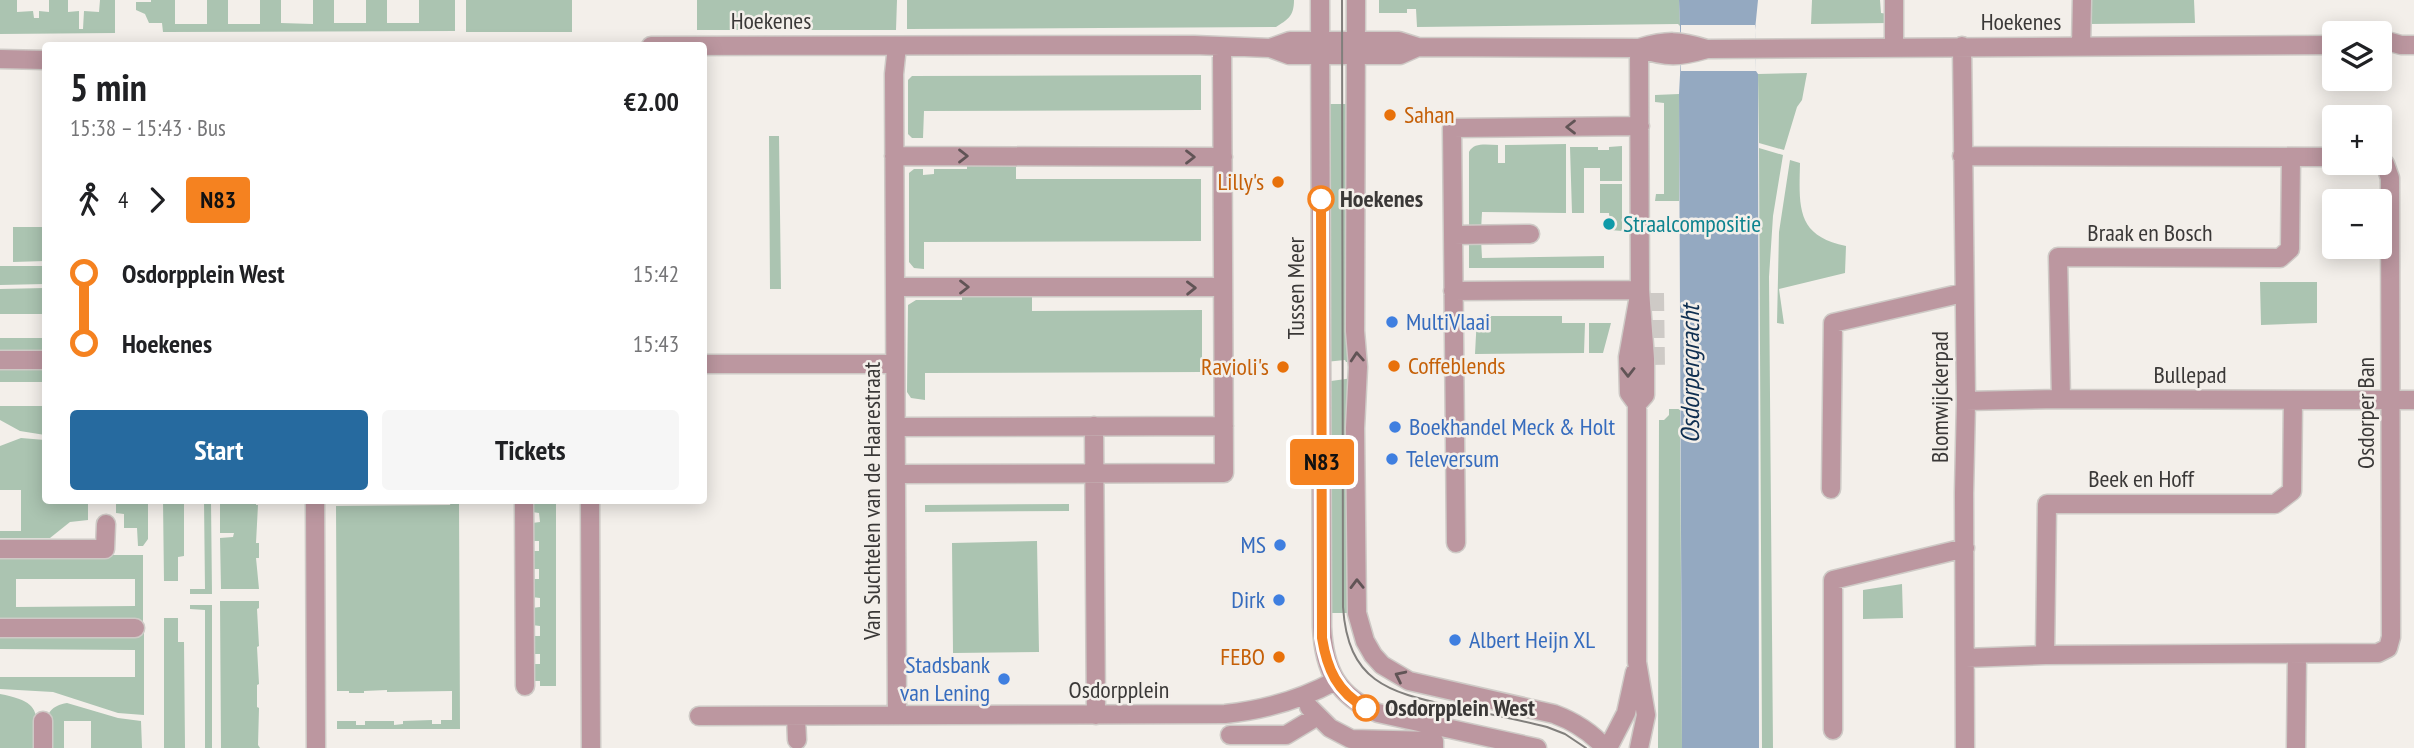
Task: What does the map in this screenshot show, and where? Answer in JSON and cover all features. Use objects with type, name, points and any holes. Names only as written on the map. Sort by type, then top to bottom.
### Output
[{"type":"street","name":"Tussen Meer","points":[[1320,0],[1322,628],[1325,659],[1335,681]]},
{"type":"street","points":[[1356,0],[1355,428],[1357,613],[1360,627],[1370,650],[1382,665],[1409,681],[1554,714],[1590,733],[1606,748],[1626,713],[1637,662]]},
{"type":"street","points":[[1894,0],[1894,48]]},
{"type":"street","points":[[2081,47],[2082,0]]},
{"type":"street","name":"Hoekenes","points":[[707,45],[1194,45],[1270,48],[1290,41],[1320,48],[1355,48],[1400,55],[1418,47],[1639,48],[1663,41],[1681,48],[1707,49],[2322,45]]},
{"type":"street","name":"Van Suchtelen van de Haarestraat","points":[[897,46],[894,74],[897,715]]},
{"type":"street","name":"Blomwijckerpad","points":[[1962,46],[1966,401],[1965,748]]},
{"type":"street","points":[[896,474],[1224,473],[1222,47]]},
{"type":"street","points":[[1639,48],[1640,290],[1628,357],[1629,393],[1637,404],[1637,662],[1646,715],[1639,748]]},
{"type":"street","points":[[0,59],[42,60]]},
{"type":"street","points":[[1456,543],[1452,128],[1640,126]]},
{"type":"street","points":[[894,156],[1223,157]]},
{"type":"street","points":[[1962,156],[2322,157]]},
{"type":"street","name":"Braak en Bosch","points":[[2062,399],[2058,257],[2280,258],[2290,249],[2291,158]]},
{"type":"street","name":"Osdorper Ban","points":[[2297,654],[2378,653],[2388,648],[2391,637],[2389,175]]},
{"type":"street","points":[[1453,235],[1530,234]]},
{"type":"street","points":[[895,287],[1223,288]]},
{"type":"street","points":[[1453,291],[1640,290]]},
{"type":"street","points":[[1831,489],[1833,323],[1964,293]]},
{"type":"street","points":[[0,360],[42,360]]},
{"type":"street","points":[[707,364],[895,364]]},
{"type":"street","name":"Beek en Hoff","points":[[2045,656],[2047,504],[2275,504],[2292,491],[2292,400]]},
{"type":"street","name":"Bullepad","points":[[1966,401],[2414,400]]},
{"type":"street","points":[[1094,426],[1096,715]]},
{"type":"street","points":[[896,427],[1224,426]]},
{"type":"street","points":[[315,504],[316,748]]},
{"type":"street","points":[[524,504],[525,686]]},
{"type":"street","points":[[590,504],[592,748]]},
{"type":"street","points":[[0,549],[106,549],[106,524]]},
{"type":"street","points":[[1833,730],[1833,580],[1965,548]]},
{"type":"street","points":[[0,628],[135,628]]},
{"type":"street","points":[[1966,659],[2297,654],[2296,748]]},
{"type":"street","points":[[1335,681],[1356,702],[1378,713],[1537,748]]},
{"type":"street","name":"Osdorpplein","points":[[699,716],[1226,714],[1245,712],[1302,696],[1335,681]]},
{"type":"street","points":[[1230,735],[1286,742],[1312,712],[1351,744],[1434,741],[1434,748]]},
{"type":"street","points":[[796,716],[797,740]]},
{"type":"street","points":[[43,721],[43,748]]},
{"type":"green space","points":[[0,0],[17,0],[17,12],[33,11],[34,18],[39,18],[39,11],[49,12],[49,0],[68,0],[68,12],[79,11],[79,29],[83,29],[84,11],[99,12],[100,0],[115,0],[115,33],[0,34]]},
{"type":"green space","points":[[175,0],[175,24],[207,24],[207,0],[228,0],[228,24],[260,24],[260,0],[281,0],[281,23],[313,24],[313,0],[334,0],[334,23],[366,23],[366,0],[387,0],[387,23],[419,23],[419,0],[455,0],[455,31],[163,32],[162,23],[149,23],[145,14],[136,10],[136,2]]},
{"type":"green space","points":[[466,0],[572,0],[572,32],[466,32]]},
{"type":"green space","points":[[697,0],[897,0],[896,30],[697,30]]},
{"type":"green space","points":[[907,0],[1294,0],[1294,6],[1287,20],[1276,27],[907,29]]},
{"type":"green space","points":[[1379,0],[1679,0],[1680,26],[1417,27],[1416,9],[1407,9],[1407,13],[1379,13]]},
{"type":"green space","points":[[1812,0],[1880,0],[1881,13],[1888,14],[1888,23],[1811,24]]},
{"type":"green space","points":[[2090,0],[2194,0],[2195,23],[2090,24]]},
{"type":"green space","points":[[1807,73],[1802,100],[1797,107],[1784,150],[1759,143],[1758,74]]},
{"type":"green space","points":[[1201,75],[1201,110],[924,111],[923,138],[912,138],[908,134],[908,80],[912,76]]},
{"type":"green space","points":[[1679,94],[1679,201],[1655,201],[1656,194],[1664,194],[1664,103],[1655,102],[1655,95]]},
{"type":"green space","points":[[1326,104],[1349,104],[1352,362],[1325,362]]},
{"type":"green space","points":[[769,136],[779,136],[781,289],[770,289]]},
{"type":"green space","points":[[1566,144],[1566,213],[1482,212],[1481,231],[1469,231],[1471,149],[1481,145],[1498,145],[1498,163],[1505,163],[1505,145]]},
{"type":"green space","points":[[1622,146],[1622,181],[1600,181],[1600,168],[1584,168],[1584,213],[1572,213],[1570,147],[1598,147],[1598,150],[1609,150],[1609,147]]},
{"type":"green space","points":[[1759,148],[1783,155],[1773,216],[1769,277],[1773,748],[1762,748]]},
{"type":"green space","points":[[967,160],[1016,160],[1016,179],[1201,179],[1201,241],[924,242],[924,269],[914,268],[909,262],[909,173],[914,169],[923,169],[923,175],[934,174],[934,169],[967,169]]},
{"type":"green space","points":[[1790,160],[1800,163],[1801,206],[1809,227],[1818,235],[1846,246],[1845,273],[1779,289],[1784,324],[1777,323],[1779,232]]},
{"type":"green space","points":[[1600,184],[1622,184],[1622,231],[1610,230],[1609,213],[1600,213]]},
{"type":"green space","points":[[13,227],[42,227],[42,261],[13,262]]},
{"type":"green space","points":[[1469,239],[1481,239],[1482,258],[1604,256],[1604,268],[1469,268]]},
{"type":"green space","points":[[0,266],[42,266],[42,284],[0,285]]},
{"type":"green space","points":[[2260,282],[2317,282],[2317,323],[2261,325]]},
{"type":"green space","points":[[42,288],[42,314],[0,314],[0,289]]},
{"type":"green space","points":[[962,291],[1032,295],[1032,311],[1202,310],[1202,372],[925,373],[925,400],[911,398],[907,392],[908,305],[916,300],[962,300]]},
{"type":"green space","points":[[1477,316],[1562,316],[1562,323],[1585,323],[1584,353],[1475,354]]},
{"type":"green space","points":[[1589,323],[1611,323],[1603,353],[1589,353]]},
{"type":"green space","points":[[0,338],[42,338],[42,352],[0,352]]},
{"type":"green space","points":[[0,367],[42,367],[42,382],[0,382]]},
{"type":"green space","points":[[1325,378],[1331,378],[1331,381],[1353,378],[1352,613],[1326,613]]},
{"type":"green space","points":[[0,406],[42,406],[42,435],[20,431],[0,420]]},
{"type":"green space","points":[[1669,409],[1680,409],[1682,748],[1658,748],[1659,420],[1664,420],[1669,415]]},
{"type":"green space","points":[[21,438],[42,440],[42,504],[88,504],[88,520],[70,522],[50,538],[0,538],[0,531],[21,531],[21,490],[0,490],[0,446]]},
{"type":"green space","points":[[116,504],[148,504],[148,539],[143,546],[138,546],[137,528],[124,528],[124,514],[116,513]]},
{"type":"green space","points":[[163,504],[184,504],[184,556],[178,557],[178,581],[164,581]]},
{"type":"green space","points":[[204,504],[211,504],[212,594],[190,594],[190,589],[205,589]]},
{"type":"green space","points":[[220,504],[258,505],[256,543],[259,543],[259,558],[256,558],[259,589],[221,589],[220,538],[233,537],[234,533],[220,533]]},
{"type":"green space","points":[[459,504],[460,729],[337,729],[337,721],[356,721],[356,725],[365,725],[365,721],[394,721],[394,725],[403,724],[403,721],[432,720],[432,724],[441,724],[441,720],[452,720],[452,691],[337,691],[336,506]]},
{"type":"green space","points":[[532,504],[556,504],[556,686],[540,686],[540,681],[532,681],[532,664],[540,664],[540,654],[532,654],[532,636],[540,636],[540,626],[532,625],[532,608],[540,607],[540,598],[532,597],[532,579],[539,579],[539,569],[532,569],[532,551],[539,551],[539,541],[532,541],[532,523],[540,522],[539,513],[532,512]]},
{"type":"green space","points":[[1069,504],[1069,511],[925,512],[925,505]]},
{"type":"green space","points":[[1037,541],[1039,652],[953,653],[952,543]]},
{"type":"green space","points":[[0,555],[143,555],[143,624],[0,623]],"holes":[[[16,579],[135,579],[135,606],[16,607]]]},
{"type":"green space","points":[[1902,584],[1903,618],[1863,619],[1863,590]]},
{"type":"green space","points":[[220,601],[259,601],[257,707],[260,748],[221,748]]},
{"type":"green space","points":[[190,605],[212,605],[212,748],[205,748],[205,610],[190,609]]},
{"type":"green space","points":[[164,618],[178,618],[178,642],[184,642],[185,748],[164,748]]},
{"type":"green space","points":[[144,631],[144,715],[118,713],[53,692],[0,689],[0,677],[135,677],[135,650],[0,649],[0,636]]},
{"type":"green space","points":[[0,694],[23,701],[34,710],[37,725],[35,748],[0,748]]},
{"type":"green space","points":[[67,703],[118,718],[141,721],[142,748],[91,748],[91,721],[64,721],[64,748],[50,748],[47,726],[49,714],[52,709]]},
{"type":"water","name":"Osdorpergracht","points":[[1679,0],[1758,0],[1755,30],[1758,74],[1759,748],[1682,748]]},
{"type":"pier","points":[[1681,25],[1755,25],[1756,71],[1681,71]]},
{"type":"tunnel","points":[[1655,293],[1656,368]]},
{"type":"tram line","points":[[1342,0],[1343,607],[1346,632],[1362,667],[1390,688],[1428,701],[1547,727],[1565,734],[1586,748]]},
{"type":"bus line","name":"N83","points":[[1321,199],[1322,638],[1325,659],[1335,681],[1345,693],[1366,708]]},
{"type":"place","name":"Sahan","points":[[1390,115]]},
{"type":"place","name":"Lilly's","points":[[1278,182]]},
{"type":"place","name":"Hoekenes","points":[[1321,199]]},
{"type":"place","name":"Straalcompositie","points":[[1609,224]]},
{"type":"place","name":"MultiVlaai","points":[[1392,322]]},
{"type":"place","name":"Coffeblends","points":[[1394,366]]},
{"type":"place","name":"Ravioli's","points":[[1283,367]]},
{"type":"place","name":"Boekhandel Meck & Holt","points":[[1395,427]]},
{"type":"place","name":"Televersum","points":[[1392,459]]},
{"type":"place","name":"MS","points":[[1280,545]]},
{"type":"place","name":"Dirk","points":[[1279,600]]},
{"type":"place","name":"Albert Heijn XL","points":[[1455,640]]},
{"type":"place","name":"FEBO","points":[[1279,657]]},
{"type":"place","name":"Stadsbank van Lening","points":[[1004,679]]},
{"type":"place","name":"Osdorpplein West","points":[[1366,708]]}]
